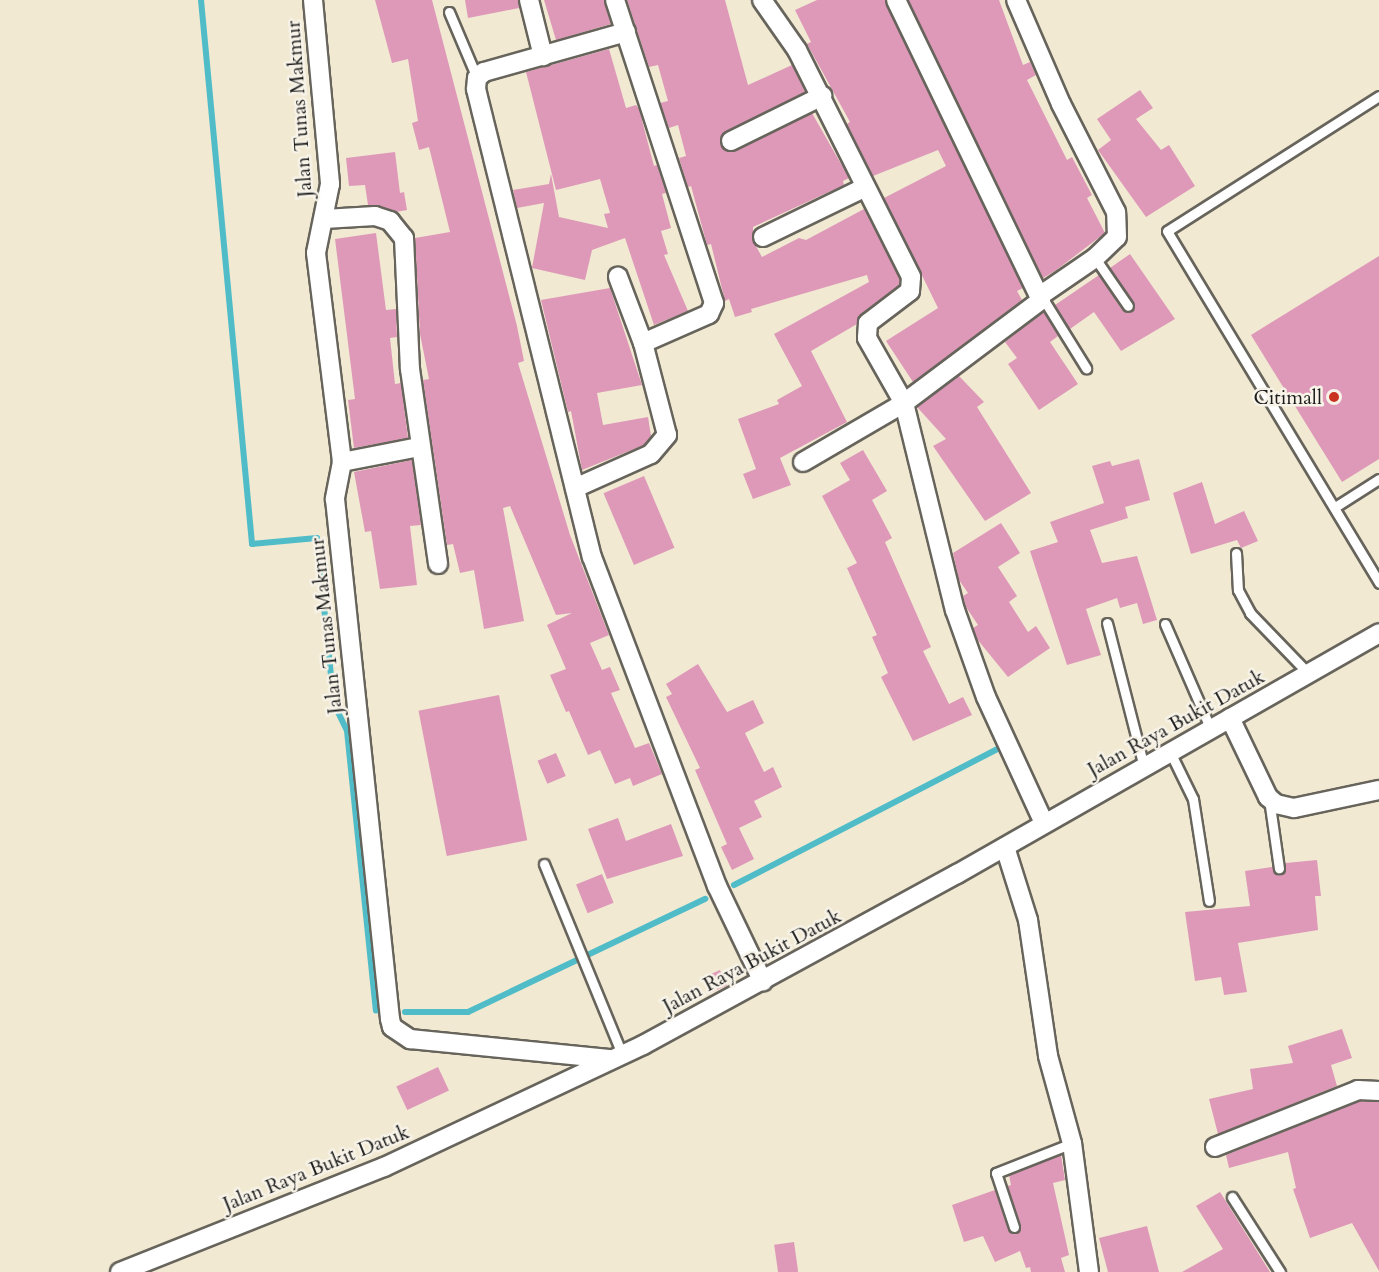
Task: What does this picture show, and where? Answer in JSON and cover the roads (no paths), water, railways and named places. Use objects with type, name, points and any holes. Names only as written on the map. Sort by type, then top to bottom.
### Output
[{"type":"street","name":"Jalan Tunas Makmur","points":[[313,0],[330,184],[316,253],[342,462],[335,500],[392,1027],[410,1039],[616,1057]]},
{"type":"street","points":[[529,0],[543,56]]},
{"type":"street","points":[[615,0],[714,303],[709,314],[643,343]]},
{"type":"street","points":[[762,0],[797,50],[822,96],[912,281],[910,291],[870,319],[866,327],[867,338],[904,403],[955,610],[986,697],[1044,823]]},
{"type":"street","points":[[896,0],[1041,297]]},
{"type":"street","points":[[803,462],[904,403],[1095,258],[1117,237],[1116,212],[1061,105],[1016,0]]},
{"type":"street","points":[[626,32],[484,72],[477,78],[477,98],[592,557],[717,886],[763,982]]},
{"type":"street","points":[[731,141],[822,96]]},
{"type":"street","points":[[763,237],[866,187]]},
{"type":"street","points":[[324,219],[375,216],[390,221],[404,238],[403,268],[418,447],[438,564]]},
{"type":"street","points":[[576,488],[651,454],[665,441],[666,427],[643,343],[618,277]]},
{"type":"street","points":[[342,462],[418,447]]},
{"type":"street","name":"Jalan Raya Bukit Datuk","points":[[120,1272],[384,1167],[616,1057],[763,982],[1309,675],[1379,633]]},
{"type":"street","points":[[1230,718],[1268,797],[1284,807],[1294,808],[1379,790]]},
{"type":"street","points":[[1005,847],[1028,920],[1048,1056],[1072,1143],[1089,1272]]},
{"type":"street","points":[[1215,1147],[1358,1090],[1379,1091]]},
{"type":"lane","points":[[448,12],[477,78]]},
{"type":"lane","points":[[1379,96],[1167,231],[1379,583]]},
{"type":"lane","points":[[1095,258],[1128,306]]},
{"type":"lane","points":[[1041,297],[1086,368]]},
{"type":"lane","points":[[1335,507],[1379,479]]},
{"type":"lane","points":[[1236,553],[1238,590],[1250,613],[1309,675]]},
{"type":"lane","points":[[1107,623],[1144,767]]},
{"type":"lane","points":[[1166,624],[1211,730]]},
{"type":"lane","points":[[1170,752],[1193,799],[1209,901]]},
{"type":"lane","points":[[1268,797],[1279,868]]},
{"type":"lane","points":[[544,864],[616,1057]]},
{"type":"lane","points":[[1014,1227],[996,1173],[1072,1143]]},
{"type":"lane","points":[[1232,1197],[1280,1272]]},
{"type":"waterway","points":[[201,0],[252,544],[317,538],[334,704],[347,731],[376,1011]]},
{"type":"waterway","points":[[734,885],[1003,746]]},
{"type":"waterway","points":[[405,1012],[468,1012],[705,899]]},
{"type":"place","name":"Citimall","points":[[1334,397]]}]
